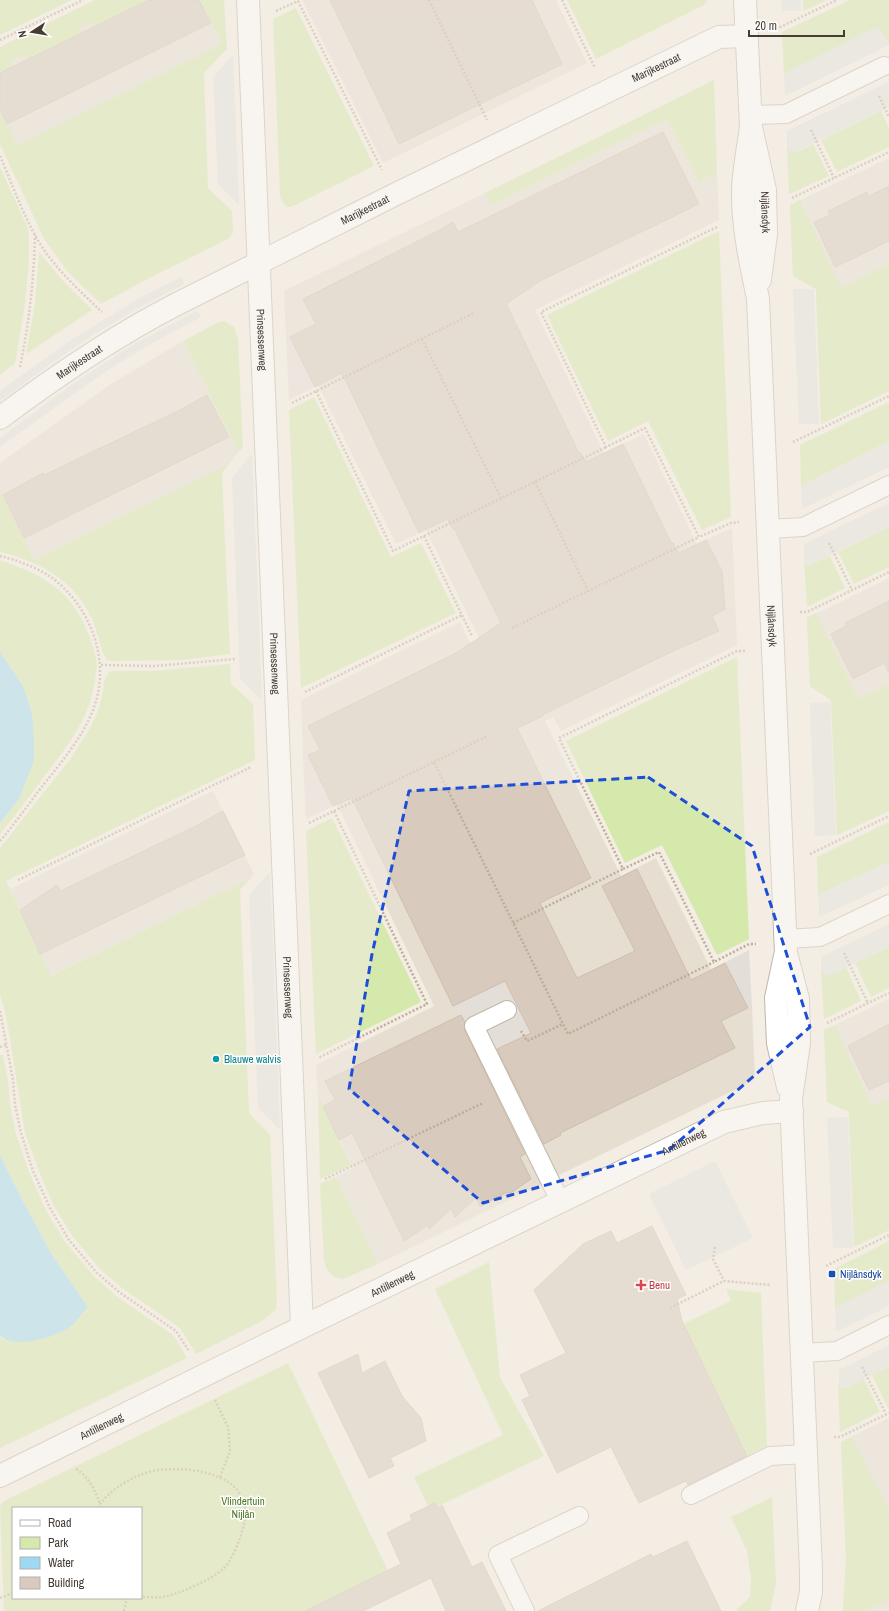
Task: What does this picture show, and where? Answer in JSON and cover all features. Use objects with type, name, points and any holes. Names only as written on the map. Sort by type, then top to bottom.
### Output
[{"type":"street","name":"Nijlânsdyk","points":[[745,0],[750,121],[765,190],[766,234],[758,299],[786,946],[798,999],[799,1043],[792,1105],[811,1571],[811,1592],[807,1611]]},
{"type":"street","name":"Prinsessenweg","points":[[248,7],[302,1327]]},
{"type":"street","name":"Marijkestraat","points":[[0,418],[69,368],[143,322],[394,195],[719,37],[747,36]]},
{"type":"street","name":"Antillenweg","points":[[0,1476],[302,1327],[724,1122],[792,1105]]},
{"type":"lane","points":[[750,121],[786,114],[884,66]]},
{"type":"lane","points":[[768,529],[803,527],[889,485]]},
{"type":"lane","points":[[786,946],[820,937],[889,904]]},
{"type":"lane","points":[[507,1010],[474,1026],[560,1201]]},
{"type":"lane","points":[[802,1353],[837,1351],[889,1325]]},
{"type":"lane","points":[[691,1495],[770,1456],[806,1454]]},
{"type":"lane","points":[[526,1611],[498,1555],[578,1516]]},
{"type":"path","points":[[0,40],[83,0]]},
{"type":"path","points":[[248,7],[272,13],[299,0],[394,195]]},
{"type":"path","points":[[428,0],[498,144]]},
{"type":"path","points":[[562,0],[606,92]]},
{"type":"path","points":[[776,29],[837,0]]},
{"type":"path","points":[[800,106],[834,178]]},
{"type":"path","points":[[792,199],[889,152]]},
{"type":"path","points":[[0,156],[35,234],[44,250],[60,271],[102,312]]},
{"type":"path","points":[[606,447],[541,312],[718,226]]},
{"type":"path","points":[[20,368],[30,304],[35,234]]},
{"type":"path","points":[[474,313],[316,391],[393,551],[646,428],[699,537]]},
{"type":"path","points":[[422,339],[500,498]]},
{"type":"path","points":[[792,442],[889,396]]},
{"type":"path","points":[[535,482],[588,591]]},
{"type":"path","points":[[818,519],[852,590]]},
{"type":"path","points":[[512,628],[699,537],[732,523],[739,522]]},
{"type":"path","points":[[424,536],[472,636]]},
{"type":"path","points":[[0,556],[16,560],[54,579],[74,598],[87,618],[96,642],[101,665],[98,690],[93,710],[86,726],[67,755],[0,841]]},
{"type":"path","points":[[800,612],[807,612],[889,572]]},
{"type":"path","points":[[276,695],[301,694],[462,615]]},
{"type":"path","points":[[623,869],[558,738],[737,651],[745,651]]},
{"type":"path","points":[[101,665],[154,666],[235,659]]},
{"type":"path","points":[[282,826],[306,825],[488,736]]},
{"type":"path","points":[[434,762],[568,1034],[749,944],[756,944]]},
{"type":"path","points":[[18,880],[253,766]]},
{"type":"path","points":[[292,1060],[316,1059],[427,1004],[334,811]]},
{"type":"path","points":[[810,854],[889,816]]},
{"type":"path","points":[[514,923],[659,852],[714,962]]},
{"type":"path","points":[[833,930],[868,1003]]},
{"type":"path","points":[[824,1024],[889,993]]},
{"type":"path","points":[[507,1010],[527,1041],[563,1024]]},
{"type":"path","points":[[0,1011],[21,1133],[34,1171],[50,1208],[69,1240],[97,1273],[119,1292],[176,1332],[192,1355]]},
{"type":"path","points":[[0,1047],[6,1045]]},
{"type":"path","points":[[320,1181],[483,1103]]},
{"type":"path","points":[[826,1266],[889,1235]]},
{"type":"path","points":[[715,1247],[713,1259],[724,1281]]},
{"type":"path","points":[[670,1308],[724,1281],[771,1285]]},
{"type":"path","points":[[834,1437],[840,1437],[887,1414],[850,1344]]},
{"type":"path","points":[[214,1399],[228,1427],[230,1451],[220,1477]]},
{"type":"path","points":[[54,1449],[70,1464],[83,1473],[94,1487],[100,1504]]},
{"type":"path","points":[[98,1507],[118,1487],[141,1474],[167,1470],[200,1471],[220,1477],[237,1489],[245,1508],[245,1523],[239,1543],[224,1569],[197,1585],[163,1597],[142,1597]]},
{"type":"path","points":[[0,1598],[12,1593]]},
{"type":"path","points":[[124,1611],[127,1599]]},
{"type":"highlighted area","points":[[648,777],[752,846],[810,1027],[669,1150],[483,1203],[349,1089],[372,954],[409,791]]},
{"type":"shaded area","points":[[95,0],[200,0],[222,44],[18,145],[0,109],[0,47]]},
{"type":"shaded area","points":[[302,0],[556,0],[587,63],[383,163]]},
{"type":"shaded area","points":[[781,0],[801,0],[801,11],[782,11]]},
{"type":"shaded area","points":[[874,28],[881,30],[889,45],[785,96],[784,77],[787,72]]},
{"type":"shaded area","points":[[233,55],[239,205],[218,184],[213,77]]},
{"type":"shaded area","points":[[889,82],[889,107],[795,152],[790,151],[787,148],[787,131]]},
{"type":"shaded area","points":[[667,119],[699,182],[717,173],[719,220],[535,310],[604,453],[644,434],[697,544],[680,552],[699,591],[734,573],[737,645],[561,731],[553,717],[545,721],[621,876],[656,858],[711,969],[699,976],[721,1021],[752,1006],[755,1080],[555,1177],[456,1005],[544,1183],[378,1264],[336,1177],[353,1168],[318,1096],[316,1065],[434,1006],[337,804],[333,743],[303,758],[301,700],[460,622],[470,643],[479,638],[426,530],[396,544],[318,385],[290,337],[286,337],[284,291],[485,193],[491,205]]},
{"type":"shaded area","points":[[889,158],[889,391],[821,424],[816,289],[793,276],[790,205]]},
{"type":"shaded area","points":[[181,277],[184,284],[99,331],[53,362],[0,401],[0,391],[68,342],[138,299]]},
{"type":"shaded area","points":[[793,289],[814,289],[819,424],[799,424]]},
{"type":"shaded area","points":[[197,311],[201,317],[119,363],[0,447],[0,438],[77,381],[134,344]]},
{"type":"shaded area","points":[[315,324],[340,374],[289,400],[286,337],[290,337]]},
{"type":"shaded area","points":[[183,341],[238,452],[229,464],[34,560],[0,491],[0,463],[111,384]]},
{"type":"shaded area","points":[[889,441],[889,467],[802,509],[801,488],[803,485]]},
{"type":"shaded area","points":[[252,454],[262,700],[240,679],[232,478]]},
{"type":"shaded area","points":[[889,503],[889,527],[812,564],[806,564],[804,561],[804,544]]},
{"type":"shaded area","points":[[732,528],[734,573],[699,591],[680,552]]},
{"type":"shaded area","points":[[889,578],[889,811],[837,835],[831,700],[810,686],[807,618]]},
{"type":"shaded area","points":[[830,702],[836,835],[815,836],[810,703]]},
{"type":"shaded area","points":[[334,743],[359,794],[306,819],[303,758]]},
{"type":"shaded area","points":[[213,791],[254,874],[251,878],[50,976],[10,889]]},
{"type":"shaded area","points":[[889,862],[889,885],[819,917],[819,899],[822,893]]},
{"type":"shaded area","points":[[270,872],[280,1130],[258,1108],[249,895]]},
{"type":"shaded area","points":[[889,924],[889,947],[830,975],[825,975],[821,971],[821,957]]},
{"type":"shaded area","points":[[749,950],[752,1006],[721,1021],[699,976]]},
{"type":"shaded area","points":[[532,969],[562,1031],[525,1065],[505,1074],[544,1183],[456,1005]]},
{"type":"shaded area","points":[[889,999],[889,1230],[854,1247],[849,1112],[827,1102],[824,1030]]},
{"type":"shaded area","points":[[848,1117],[853,1248],[833,1248],[827,1118]]},
{"type":"shaded area","points":[[715,1161],[753,1238],[686,1270],[649,1194]]},
{"type":"shaded area","points":[[889,1281],[889,1306],[836,1332],[835,1308]]},
{"type":"shaded area","points":[[889,1345],[889,1367],[846,1388],[841,1388],[839,1384],[839,1370]]},
{"type":"shaded area","points":[[889,1418],[889,1611],[843,1611],[846,1559],[841,1442]]},
{"type":"green space","points":[[0,0],[72,0],[0,35]]},
{"type":"green space","points":[[95,0],[149,0],[94,26],[92,22],[78,28],[81,34],[27,60],[25,55],[11,61],[14,67],[0,73],[0,47]]},
{"type":"green space","points":[[200,0],[224,0],[227,49],[204,73],[208,188],[232,211],[233,233],[228,239],[155,275],[101,304],[68,272],[44,239],[0,144],[0,109],[18,145],[222,44]]},
{"type":"green space","points":[[567,0],[708,0],[704,5],[596,59]]},
{"type":"green space","points":[[803,0],[827,0],[803,11]]},
{"type":"green space","points":[[850,0],[889,0],[889,45],[881,30],[787,72],[784,77],[782,32]]},
{"type":"green space","points":[[296,8],[374,166],[291,207],[287,207],[283,203],[280,196],[273,19]]},
{"type":"green space","points":[[714,80],[717,173],[699,182],[667,119],[491,205],[485,193]]},
{"type":"green space","points":[[881,111],[889,128],[889,147],[837,172],[821,140]]},
{"type":"green space","points":[[813,144],[829,176],[789,194],[787,148],[796,151]]},
{"type":"green space","points":[[0,167],[27,226],[29,236],[29,259],[25,304],[15,363],[0,375]]},
{"type":"green space","points":[[800,200],[841,288],[889,264],[889,391],[821,424],[816,289],[793,276],[790,205]]},
{"type":"green space","points":[[719,231],[731,517],[702,530],[648,421],[608,441],[547,315]]},
{"type":"green space","points":[[39,252],[64,282],[92,310],[26,354],[35,304]]},
{"type":"green space","points":[[224,321],[234,327],[238,339],[243,447],[238,452],[183,341],[219,322]]},
{"type":"green space","points":[[314,397],[391,557],[421,543],[456,613],[301,688],[289,410]]},
{"type":"green space","points":[[889,402],[889,441],[803,485],[801,488],[800,445]]},
{"type":"green space","points":[[229,464],[222,473],[230,654],[182,660],[107,660],[91,617],[75,592],[53,574],[41,567],[0,552],[0,491],[34,560]]},
{"type":"green space","points":[[889,527],[889,567],[854,584],[838,552]]},
{"type":"green space","points":[[830,556],[845,588],[807,607],[804,561],[806,564],[810,565]]},
{"type":"green space","points":[[0,560],[42,578],[64,595],[73,605],[81,618],[88,633],[96,657],[97,665],[88,708],[76,732],[60,756],[0,834],[0,823],[19,799],[32,713],[23,687],[0,652]]},
{"type":"green space","points":[[816,613],[858,699],[889,684],[889,811],[837,835],[831,700],[810,686],[807,618]]},
{"type":"green space","points":[[737,657],[749,939],[717,955],[662,845],[625,863],[566,741]]},
{"type":"green space","points":[[230,664],[231,684],[253,704],[255,760],[6,881],[51,976],[251,878],[240,890],[249,1113],[270,1135],[277,1300],[276,1309],[264,1320],[196,1354],[180,1328],[122,1288],[101,1270],[73,1237],[54,1206],[38,1169],[25,1132],[6,1015],[0,995],[0,848],[71,758],[90,728],[98,711],[104,682],[109,672],[153,671]]},
{"type":"green space","points":[[332,818],[421,1002],[316,1054],[306,831]]},
{"type":"green space","points":[[889,822],[889,862],[822,893],[818,899],[817,857]]},
{"type":"green space","points":[[889,947],[889,988],[871,997],[855,963]]},
{"type":"green space","points":[[846,967],[861,1001],[824,1019],[821,971],[830,974]]},
{"type":"green space","points":[[835,1025],[872,1106],[889,1099],[889,1230],[854,1247],[849,1112],[827,1102],[824,1030]]},
{"type":"green space","points":[[0,1055],[3,1055],[8,1081],[10,1105],[16,1134],[29,1172],[46,1210],[65,1242],[94,1276],[116,1296],[173,1335],[187,1358],[0,1448],[0,1335],[3,1339],[88,1307],[52,1255],[0,1155]]},
{"type":"green space","points":[[318,1096],[351,1165],[320,1179]]},
{"type":"green space","points":[[336,1177],[378,1264],[343,1279],[339,1279],[330,1273],[324,1260],[320,1184]]},
{"type":"green space","points":[[889,1241],[889,1281],[835,1308],[834,1269]]},
{"type":"green space","points":[[489,1262],[500,1377],[544,1456],[430,1510],[414,1477],[503,1435],[435,1289]]},
{"type":"green space","points":[[726,1289],[761,1293],[767,1446],[747,1455],[683,1324],[731,1301]]},
{"type":"green space","name":"Vlindertuin Nijlân","points":[[288,1363],[388,1571],[304,1611],[4,1611],[0,1506],[4,1501]]},
{"type":"green space","points":[[889,1367],[889,1407],[888,1408],[872,1375]]},
{"type":"green space","points":[[864,1379],[880,1412],[840,1432],[838,1384],[841,1388],[846,1388]]},
{"type":"green space","points":[[852,1437],[889,1511],[889,1600],[865,1611],[843,1611],[846,1559],[841,1442]]},
{"type":"green space","points":[[772,1497],[776,1583],[770,1611],[738,1611],[737,1609],[750,1597],[751,1579],[747,1551],[731,1517]]},
{"type":"water","points":[[0,652],[23,686],[32,713],[34,760],[19,799],[0,823]]},
{"type":"water","points":[[0,1155],[52,1255],[88,1307],[71,1326],[46,1338],[25,1342],[6,1339],[0,1335]]},
{"type":"building","points":[[149,0],[199,0],[211,23],[7,124],[0,109],[0,73]]},
{"type":"building","points":[[330,0],[532,0],[562,64],[399,144]]},
{"type":"building","points":[[663,132],[699,204],[540,281],[506,304],[579,453],[580,452],[586,462],[623,444],[672,544],[673,543],[679,553],[706,540],[722,571],[725,609],[712,616],[719,631],[671,652],[517,728],[591,878],[540,903],[577,978],[635,951],[602,886],[637,869],[691,980],[725,963],[748,1008],[721,1021],[735,1048],[560,1133],[561,1135],[544,1144],[497,1049],[531,1033],[505,981],[453,1006],[352,798],[333,806],[308,755],[320,750],[308,726],[456,653],[501,623],[454,528],[453,529],[447,519],[419,533],[342,373],[315,387],[290,337],[316,324],[303,299],[453,222],[458,232]]},
{"type":"building","points":[[889,186],[889,241],[835,267],[814,222],[830,215],[828,211],[867,192],[869,196]]},
{"type":"building","points":[[207,395],[229,437],[24,538],[3,495],[43,473],[44,475],[180,410]]},
{"type":"building","points":[[889,601],[889,673],[884,663],[853,679],[831,634],[846,626],[845,623]]},
{"type":"building","points":[[223,811],[245,855],[40,954],[20,910],[57,885],[60,891],[196,826]]},
{"type":"building","points":[[461,1015],[465,1022],[465,1031],[525,1154],[520,1157],[531,1179],[512,1192],[505,1193],[480,1207],[476,1198],[455,1217],[451,1209],[429,1229],[428,1225],[404,1241],[352,1133],[339,1140],[323,1106],[335,1100],[325,1081]]},
{"type":"building","points":[[889,1024],[889,1081],[869,1090],[848,1046]]},
{"type":"building","points":[[652,1226],[686,1295],[677,1299],[682,1321],[747,1456],[688,1485],[686,1481],[639,1503],[611,1447],[557,1473],[522,1400],[530,1396],[520,1375],[566,1353],[534,1290],[583,1244],[611,1231],[617,1243]]},
{"type":"building","points":[[358,1354],[362,1373],[385,1361],[402,1396],[421,1418],[426,1441],[390,1458],[394,1466],[369,1478],[318,1373]]},
{"type":"building","points":[[435,1503],[438,1508],[442,1505],[472,1567],[482,1562],[506,1611],[446,1611],[431,1578],[363,1611],[305,1611],[401,1564],[387,1533],[412,1520],[410,1515]]},
{"type":"building","points":[[687,1541],[721,1611],[538,1611],[651,1554],[653,1557]]},
{"type":"place","name":"Blauwe walvis","points":[[216,1059]]},
{"type":"place","name":"Nijlânsdyk","points":[[832,1274]]},
{"type":"place","name":"Benu","points":[[641,1285]]}]
